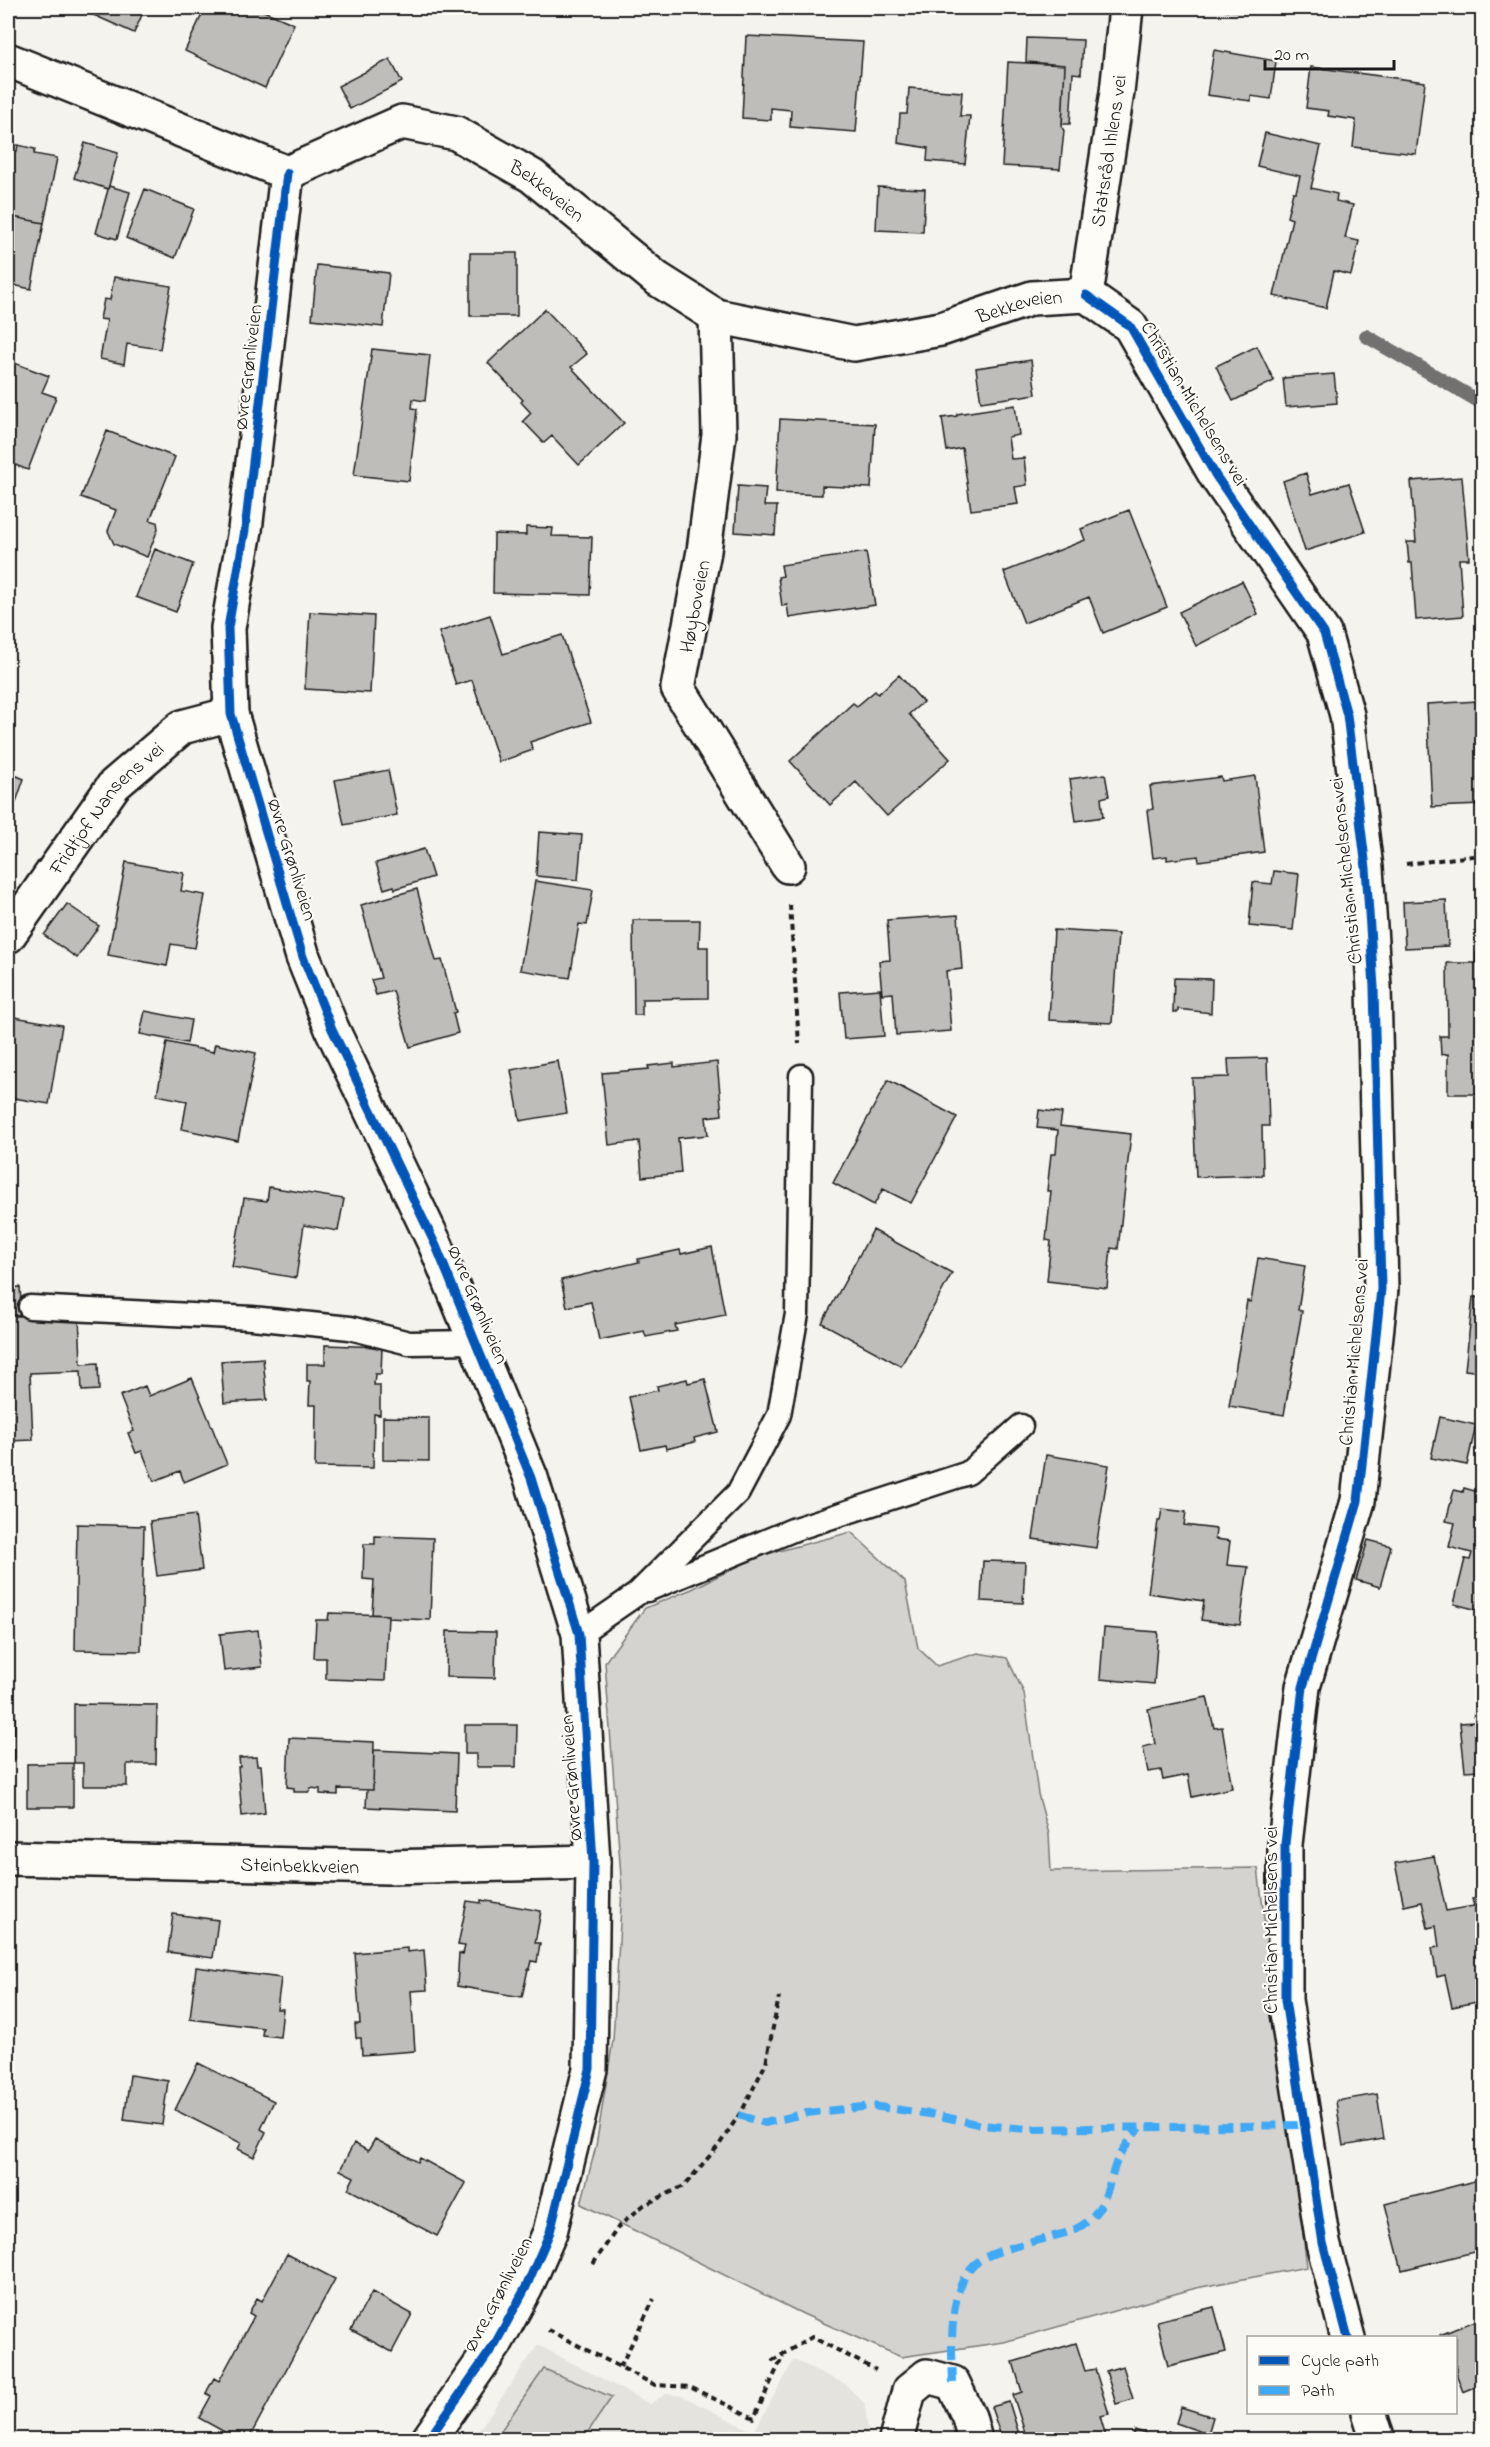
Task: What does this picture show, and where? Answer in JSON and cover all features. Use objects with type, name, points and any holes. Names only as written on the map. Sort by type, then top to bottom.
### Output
[{"type":"street","name":"Statsråd Ihlens vei","points":[[1086,295],[1117,92],[1126,8]]},
{"type":"street","points":[[8,60],[287,173]]},
{"type":"street","name":"Bekkeveien","points":[[287,173],[402,122],[456,133],[532,176],[656,278],[716,316],[854,344],[941,329],[1032,298],[1086,295]]},
{"type":"street","name":"Øvre Grønliveien","points":[[287,173],[245,530],[228,628],[231,714],[303,957],[332,1029],[436,1246],[476,1342],[531,1478],[579,1634],[593,1862],[590,2069],[550,2232],[526,2288],[495,2344],[428,2439]]},
{"type":"street","name":"Christian Michelsens vei","points":[[1086,295],[1130,326],[1216,476],[1324,633],[1347,715],[1366,868],[1374,987],[1381,1289],[1358,1501],[1303,1687],[1285,1844],[1285,2000],[1323,2243],[1348,2336]]},
{"type":"street","name":"Høyboveien","points":[[716,316],[719,435],[705,551],[678,688],[788,866]]},
{"type":"street","name":"Fridtjof Nansens vei","points":[[8,936],[114,785],[182,727],[231,714]]},
{"type":"street","name":"Steinbekkveien","points":[[8,1858],[387,1868],[593,1862]]},
{"type":"street","points":[[896,2439],[909,2391],[927,2376],[953,2383],[969,2417],[975,2439]]},
{"type":"street","points":[[1370,2414],[1378,2439]]},
{"type":"lane","points":[[579,1634],[637,1594],[738,1493],[779,1415],[797,1314],[801,1076]]},
{"type":"lane","points":[[30,1307],[252,1318],[350,1328],[409,1343],[476,1342]]},
{"type":"lane","points":[[637,1594],[795,1528],[968,1473],[1021,1426]]},
{"type":"path","points":[[1366,868],[1482,855]]},
{"type":"path","points":[[788,866],[801,1076]]},
{"type":"path","points":[[593,2264],[619,2226],[644,2205],[684,2186],[719,2145],[743,2109],[766,2063],[779,1997]]},
{"type":"path","points":[[620,2367],[654,2299]]},
{"type":"path","points":[[556,2335],[655,2385],[690,2387],[754,2418],[783,2356]]},
{"type":"path","points":[[772,2359],[783,2356],[812,2337],[870,2366],[909,2391]]},
{"type":"shaded area","points":[[851,1532],[905,1582],[918,1648],[937,1666],[978,1653],[1007,1658],[1024,1693],[1038,1794],[1049,1834],[1051,1871],[1258,1868],[1307,2267],[1196,2288],[1004,2342],[901,2357],[803,2314],[581,2204],[596,2146],[613,2040],[622,1890],[605,1662],[645,1608],[692,1589],[756,1557]]},
{"type":"shaded area","points":[[538,2345],[650,2404],[666,2394],[682,2396],[754,2432],[794,2360],[845,2384],[865,2404],[869,2440],[472,2440]]},
{"type":"shaded area","points":[[544,2369],[612,2397],[583,2439],[495,2439]]},
{"type":"building","points":[[78,8],[145,8],[134,33]]},
{"type":"building","points":[[205,8],[257,8],[294,24],[265,88],[185,51]]},
{"type":"building","points":[[1219,8],[1280,8],[1280,14],[1219,10]]},
{"type":"building","points":[[746,36],[863,42],[856,132],[790,127],[791,110],[771,108],[771,120],[742,118]]},
{"type":"building","points":[[1027,38],[1083,40],[1081,74],[1073,73],[1070,124],[1062,124],[1065,65],[1026,62]]},
{"type":"building","points":[[1214,50],[1276,61],[1271,99],[1251,96],[1251,101],[1207,95]]},
{"type":"building","points":[[390,59],[402,82],[350,109],[338,86]]},
{"type":"building","points":[[1008,62],[1065,65],[1062,127],[1064,131],[1060,169],[1002,166]]},
{"type":"building","points":[[1311,67],[1425,82],[1416,154],[1353,147],[1356,120],[1328,116],[1329,111],[1306,108]]},
{"type":"building","points":[[909,88],[962,92],[960,116],[970,116],[965,164],[927,161],[928,148],[898,143],[900,114],[907,114]]},
{"type":"building","points":[[1265,133],[1321,146],[1311,188],[1337,194],[1336,201],[1353,205],[1345,238],[1359,241],[1351,275],[1334,271],[1326,308],[1274,296],[1292,219],[1287,217],[1293,192],[1296,192],[1300,176],[1257,166]]},
{"type":"building","points":[[85,143],[118,153],[108,189],[74,178]]},
{"type":"building","points":[[18,145],[35,149],[34,154],[57,158],[44,223],[8,216],[8,149],[17,151]]},
{"type":"building","points":[[109,186],[130,192],[117,239],[96,233]]},
{"type":"building","points":[[878,187],[925,189],[923,232],[876,230]]},
{"type":"building","points":[[145,189],[194,209],[175,258],[126,238]]},
{"type":"building","points":[[8,216],[44,223],[31,289],[8,284]]},
{"type":"building","points":[[470,253],[517,253],[517,316],[470,316]]},
{"type":"building","points":[[317,265],[389,273],[383,327],[312,319]]},
{"type":"building","points":[[114,277],[171,286],[160,349],[127,344],[124,364],[100,359],[107,320],[100,319],[104,299],[110,300]]},
{"type":"building","points":[[545,309],[587,354],[571,367],[624,423],[579,465],[552,436],[544,443],[523,421],[531,413],[521,402],[523,400],[488,363]]},
{"type":"building","points":[[1257,346],[1274,381],[1233,401],[1216,366]]},
{"type":"building","points":[[372,349],[430,355],[425,401],[413,399],[412,408],[417,409],[409,481],[354,475]]},
{"type":"building","points":[[1031,360],[1036,394],[981,402],[976,368]]},
{"type":"building","points":[[9,361],[49,376],[42,392],[56,397],[28,470],[8,462]]},
{"type":"building","points":[[1334,374],[1337,403],[1286,407],[1283,378]]},
{"type":"building","points":[[1015,405],[1019,435],[1008,437],[1011,459],[1024,458],[1027,485],[1015,487],[1018,504],[971,510],[962,448],[947,451],[942,418]]},
{"type":"building","points":[[780,419],[875,424],[871,488],[822,486],[822,495],[776,493]]},
{"type":"building","points":[[107,431],[175,457],[150,520],[157,522],[158,529],[147,557],[114,544],[108,531],[116,510],[81,497]]},
{"type":"building","points":[[1306,473],[1312,494],[1349,483],[1365,532],[1305,551],[1283,481]]},
{"type":"building","points":[[1462,477],[1469,559],[1459,559],[1463,616],[1416,620],[1412,563],[1409,563],[1407,542],[1416,542],[1411,481]]},
{"type":"building","points":[[738,486],[766,488],[764,506],[777,506],[775,535],[735,532]]},
{"type":"building","points":[[1129,510],[1167,607],[1103,633],[1089,597],[1024,623],[1004,572],[1085,540],[1081,529]]},
{"type":"building","points":[[526,527],[553,528],[552,536],[592,537],[590,595],[493,593],[494,534],[526,535]]},
{"type":"building","points":[[155,549],[193,564],[176,612],[136,597]]},
{"type":"building","points":[[866,552],[875,605],[789,618],[787,605],[782,606],[778,577],[783,576],[781,565]]},
{"type":"building","points":[[1242,581],[1258,614],[1196,646],[1179,612]]},
{"type":"building","points":[[310,612],[374,616],[370,693],[305,689]]},
{"type":"building","points":[[490,615],[503,654],[562,635],[591,722],[530,742],[533,750],[499,762],[472,680],[456,685],[439,632]]},
{"type":"building","points":[[899,675],[923,702],[909,714],[950,759],[887,816],[856,782],[830,805],[790,761],[853,703],[857,706],[875,691],[878,694]]},
{"type":"building","points":[[1478,701],[1482,805],[1432,807],[1427,704]]},
{"type":"building","points":[[388,770],[397,815],[344,825],[335,780]]},
{"type":"building","points":[[8,772],[24,779],[8,825]]},
{"type":"building","points":[[1105,774],[1109,796],[1101,798],[1103,817],[1076,821],[1070,779]]},
{"type":"building","points":[[1255,776],[1264,852],[1199,861],[1198,856],[1167,860],[1167,856],[1153,858],[1147,810],[1153,809],[1150,786],[1221,777],[1222,781]]},
{"type":"building","points":[[539,832],[582,835],[578,880],[536,876]]},
{"type":"building","points":[[424,849],[433,877],[395,889],[394,886],[384,889],[376,863]]},
{"type":"building","points":[[126,862],[184,873],[181,891],[205,895],[195,948],[171,944],[167,966],[108,955]]},
{"type":"building","points":[[1274,871],[1299,874],[1293,930],[1249,926],[1253,882],[1272,884]]},
{"type":"building","points":[[535,881],[593,890],[587,925],[579,924],[570,978],[520,970]]},
{"type":"building","points":[[417,889],[436,961],[442,960],[456,1012],[453,1013],[458,1033],[410,1047],[393,991],[376,995],[371,980],[381,978],[361,905]]},
{"type":"building","points":[[1446,900],[1448,946],[1405,948],[1403,902]]},
{"type":"building","points":[[67,904],[99,926],[77,958],[44,935]]},
{"type":"building","points":[[958,915],[962,969],[946,971],[951,1031],[896,1035],[893,993],[882,994],[879,961],[890,960],[887,920]]},
{"type":"building","points":[[633,920],[700,920],[699,947],[708,947],[708,998],[642,999],[642,1015],[634,1015]]},
{"type":"building","points":[[1054,930],[1118,934],[1112,1023],[1049,1020]]},
{"type":"building","points":[[1476,953],[1482,953],[1482,1094],[1448,1094],[1448,1054],[1441,1055],[1440,1036],[1448,1036],[1447,963],[1476,963]]},
{"type":"building","points":[[1174,978],[1212,979],[1211,1013],[1178,1009],[1178,1012],[1173,1012]]},
{"type":"building","points":[[880,989],[884,1036],[844,1039],[840,992]]},
{"type":"building","points":[[145,1011],[191,1020],[187,1043],[140,1034]]},
{"type":"building","points":[[8,1016],[62,1025],[49,1104],[8,1097]]},
{"type":"building","points":[[167,1042],[213,1052],[215,1044],[256,1053],[238,1141],[182,1129],[187,1101],[157,1095]]},
{"type":"building","points":[[1267,1058],[1269,1126],[1262,1126],[1263,1175],[1196,1177],[1192,1078],[1229,1077],[1228,1059]]},
{"type":"building","points":[[558,1061],[567,1113],[520,1121],[511,1070]]},
{"type":"building","points":[[717,1062],[722,1115],[706,1117],[708,1135],[678,1138],[681,1173],[642,1177],[639,1141],[609,1145],[602,1073],[649,1069],[648,1066],[674,1063],[674,1067]]},
{"type":"building","points":[[888,1080],[957,1117],[911,1203],[883,1189],[874,1205],[833,1183]]},
{"type":"building","points":[[1039,1110],[1062,1113],[1060,1126],[1131,1134],[1118,1249],[1111,1248],[1107,1288],[1047,1281],[1051,1241],[1046,1240],[1051,1191],[1047,1191],[1051,1154],[1056,1154],[1058,1130],[1037,1128]]},
{"type":"building","points":[[269,1187],[344,1199],[338,1231],[304,1225],[296,1278],[232,1267],[244,1198],[267,1201]]},
{"type":"building","points":[[873,1230],[952,1273],[901,1366],[822,1323]]},
{"type":"building","points":[[712,1247],[725,1315],[675,1325],[677,1331],[646,1337],[644,1331],[599,1340],[591,1302],[567,1307],[561,1280],[639,1262],[638,1259],[680,1250],[681,1254]]},
{"type":"building","points":[[1258,1258],[1305,1266],[1298,1310],[1302,1311],[1284,1415],[1229,1406],[1247,1301],[1251,1302]]},
{"type":"building","points":[[20,1287],[22,1316],[8,1316],[8,1288]]},
{"type":"building","points":[[1473,1297],[1482,1298],[1482,1372],[1465,1370]]},
{"type":"building","points":[[79,1313],[81,1364],[98,1363],[99,1390],[82,1391],[81,1371],[30,1373],[33,1440],[8,1441],[8,1316]]},
{"type":"building","points":[[325,1345],[382,1347],[381,1374],[375,1374],[374,1385],[380,1385],[380,1415],[374,1414],[373,1468],[315,1467],[316,1405],[309,1405],[310,1381],[307,1381],[307,1364],[325,1364]]},
{"type":"building","points":[[263,1358],[267,1400],[224,1403],[221,1361]]},
{"type":"building","points":[[192,1378],[227,1464],[184,1482],[180,1471],[154,1481],[142,1451],[136,1453],[128,1433],[134,1431],[120,1396],[145,1386],[149,1396]]},
{"type":"building","points":[[687,1379],[688,1383],[705,1379],[718,1432],[694,1438],[695,1442],[666,1449],[665,1445],[641,1450],[629,1397],[658,1390],[657,1386]]},
{"type":"building","points":[[383,1417],[429,1418],[429,1461],[383,1460]]},
{"type":"building","points":[[1440,1417],[1476,1425],[1467,1465],[1431,1458]]},
{"type":"building","points":[[1046,1455],[1109,1465],[1096,1548],[1033,1539]]},
{"type":"building","points":[[1464,1488],[1482,1493],[1482,1611],[1454,1604],[1465,1559],[1470,1560],[1472,1553],[1449,1547],[1455,1523],[1446,1521],[1454,1490],[1463,1492]]},
{"type":"building","points":[[1162,1509],[1186,1512],[1184,1525],[1216,1529],[1215,1539],[1230,1541],[1227,1565],[1248,1567],[1240,1625],[1201,1620],[1204,1601],[1148,1593],[1158,1521],[1160,1521]]},
{"type":"building","points":[[195,1515],[202,1570],[157,1576],[150,1521]]},
{"type":"building","points":[[77,1524],[144,1526],[141,1651],[75,1650]]},
{"type":"building","points":[[375,1536],[433,1538],[430,1620],[388,1618],[388,1615],[372,1614],[374,1580],[363,1579],[364,1544],[375,1544]]},
{"type":"building","points":[[1368,1540],[1391,1546],[1380,1587],[1356,1580]]},
{"type":"building","points":[[983,1561],[1025,1562],[1023,1603],[981,1601]]},
{"type":"building","points":[[329,1613],[388,1615],[385,1681],[326,1679],[326,1658],[314,1658],[316,1620],[328,1620]]},
{"type":"building","points":[[1104,1628],[1158,1632],[1154,1684],[1100,1679]]},
{"type":"building","points":[[258,1630],[262,1667],[224,1671],[220,1634]]},
{"type":"building","points":[[447,1631],[496,1632],[495,1678],[446,1677]]},
{"type":"building","points":[[1207,1697],[1214,1728],[1222,1727],[1232,1788],[1192,1797],[1188,1775],[1163,1780],[1161,1770],[1148,1772],[1143,1747],[1155,1744],[1148,1709]]},
{"type":"building","points":[[8,1704],[15,1704],[15,1759],[8,1759]]},
{"type":"building","points":[[74,1704],[157,1705],[156,1764],[127,1764],[127,1786],[83,1786],[83,1763],[74,1763]]},
{"type":"building","points":[[1474,1714],[1482,1714],[1482,1797],[1480,1770],[1465,1771],[1460,1723],[1475,1722]]},
{"type":"building","points":[[465,1725],[517,1725],[516,1767],[476,1767],[476,1754],[465,1754]]},
{"type":"building","points":[[289,1738],[374,1742],[373,1790],[338,1789],[338,1795],[320,1794],[320,1789],[310,1788],[309,1792],[294,1792],[294,1788],[287,1787]]},
{"type":"building","points":[[374,1750],[457,1754],[455,1811],[366,1807],[367,1790],[373,1790]]},
{"type":"building","points":[[256,1757],[257,1765],[261,1765],[265,1813],[242,1816],[239,1758]]},
{"type":"building","points":[[73,1763],[73,1807],[27,1807],[27,1764]]},
{"type":"building","points":[[1434,1856],[1446,1911],[1474,1906],[1472,1899],[1482,1897],[1482,2001],[1452,2007],[1445,1975],[1437,1977],[1432,1948],[1439,1947],[1436,1926],[1428,1928],[1422,1902],[1404,1906],[1395,1863]]},
{"type":"building","points":[[481,1900],[541,1911],[535,1943],[540,1943],[537,1962],[532,1961],[528,1969],[522,1997],[457,1986],[459,1953],[463,1954],[465,1946],[458,1945],[467,1901],[481,1903]]},
{"type":"building","points":[[173,1914],[218,1920],[213,1958],[168,1952]]},
{"type":"building","points":[[407,1948],[407,1952],[424,1950],[427,1990],[411,1991],[415,2051],[362,2055],[361,2038],[356,2038],[355,2024],[360,2024],[355,1953]]},
{"type":"building","points":[[196,1967],[281,1978],[277,2009],[283,2009],[280,2037],[262,2035],[263,2028],[190,2019]]},
{"type":"building","points":[[198,2063],[274,2101],[261,2129],[266,2132],[254,2157],[238,2149],[241,2143],[175,2110]]},
{"type":"building","points":[[130,2075],[168,2081],[162,2125],[124,2120]]},
{"type":"building","points":[[1377,2094],[1384,2139],[1343,2146],[1336,2101]]},
{"type":"building","points":[[375,2139],[418,2162],[420,2158],[466,2183],[437,2236],[348,2189],[354,2177],[340,2170],[354,2143],[368,2151]]},
{"type":"building","points":[[1482,2179],[1482,2250],[1402,2270],[1385,2204]]},
{"type":"building","points":[[287,2254],[335,2279],[248,2440],[239,2440],[199,2418],[211,2396],[206,2393],[214,2378],[219,2381],[254,2316],[249,2313],[257,2298],[262,2301]]},
{"type":"building","points":[[372,2292],[412,2314],[392,2352],[351,2330]]},
{"type":"building","points":[[1214,2307],[1226,2352],[1168,2366],[1157,2321]]},
{"type":"building","points":[[1482,2318],[1482,2391],[1480,2392],[1478,2386],[1463,2392],[1457,2376],[1457,2336],[1440,2335]]},
{"type":"building","points":[[1076,2343],[1085,2371],[1095,2369],[1109,2414],[1100,2416],[1107,2440],[1037,2440],[1036,2436],[1027,2439],[1013,2395],[1022,2392],[1013,2362]]},
{"type":"building","points":[[1123,2366],[1133,2399],[1116,2404],[1106,2371]]},
{"type":"building","points":[[1009,2402],[1019,2434],[1002,2439],[991,2407]]},
{"type":"building","points":[[1181,2407],[1213,2417],[1208,2434],[1176,2423]]},
{"type":"building","points":[[1135,2430],[1162,2440],[1132,2440]]},
{"type":"building","points":[[1168,2431],[1193,2440],[1165,2440]]},
{"type":"waterway","points":[[1366,336],[1482,403]]},
{"type":"marked path","points":[[738,2115],[765,2123],[807,2113],[872,2106],[930,2114],[982,2125],[1027,2129],[1306,2125]]},
{"type":"marked path","points":[[953,2383],[954,2315],[962,2282],[970,2269],[982,2259],[995,2253],[1065,2233],[1089,2220],[1103,2201],[1118,2159],[1139,2128]]},
{"type":"cycle path","points":[[287,173],[245,530],[228,628],[231,714],[303,957],[332,1029],[436,1246],[531,1478],[579,1634],[593,1862],[590,2069],[550,2232],[526,2287],[495,2344],[428,2440]]},
{"type":"cycle path","points":[[1086,295],[1130,326],[1216,476],[1324,633],[1347,715],[1366,868],[1374,987],[1381,1289],[1358,1501],[1303,1687],[1285,1844],[1285,2000],[1323,2243],[1347,2336]]}]
